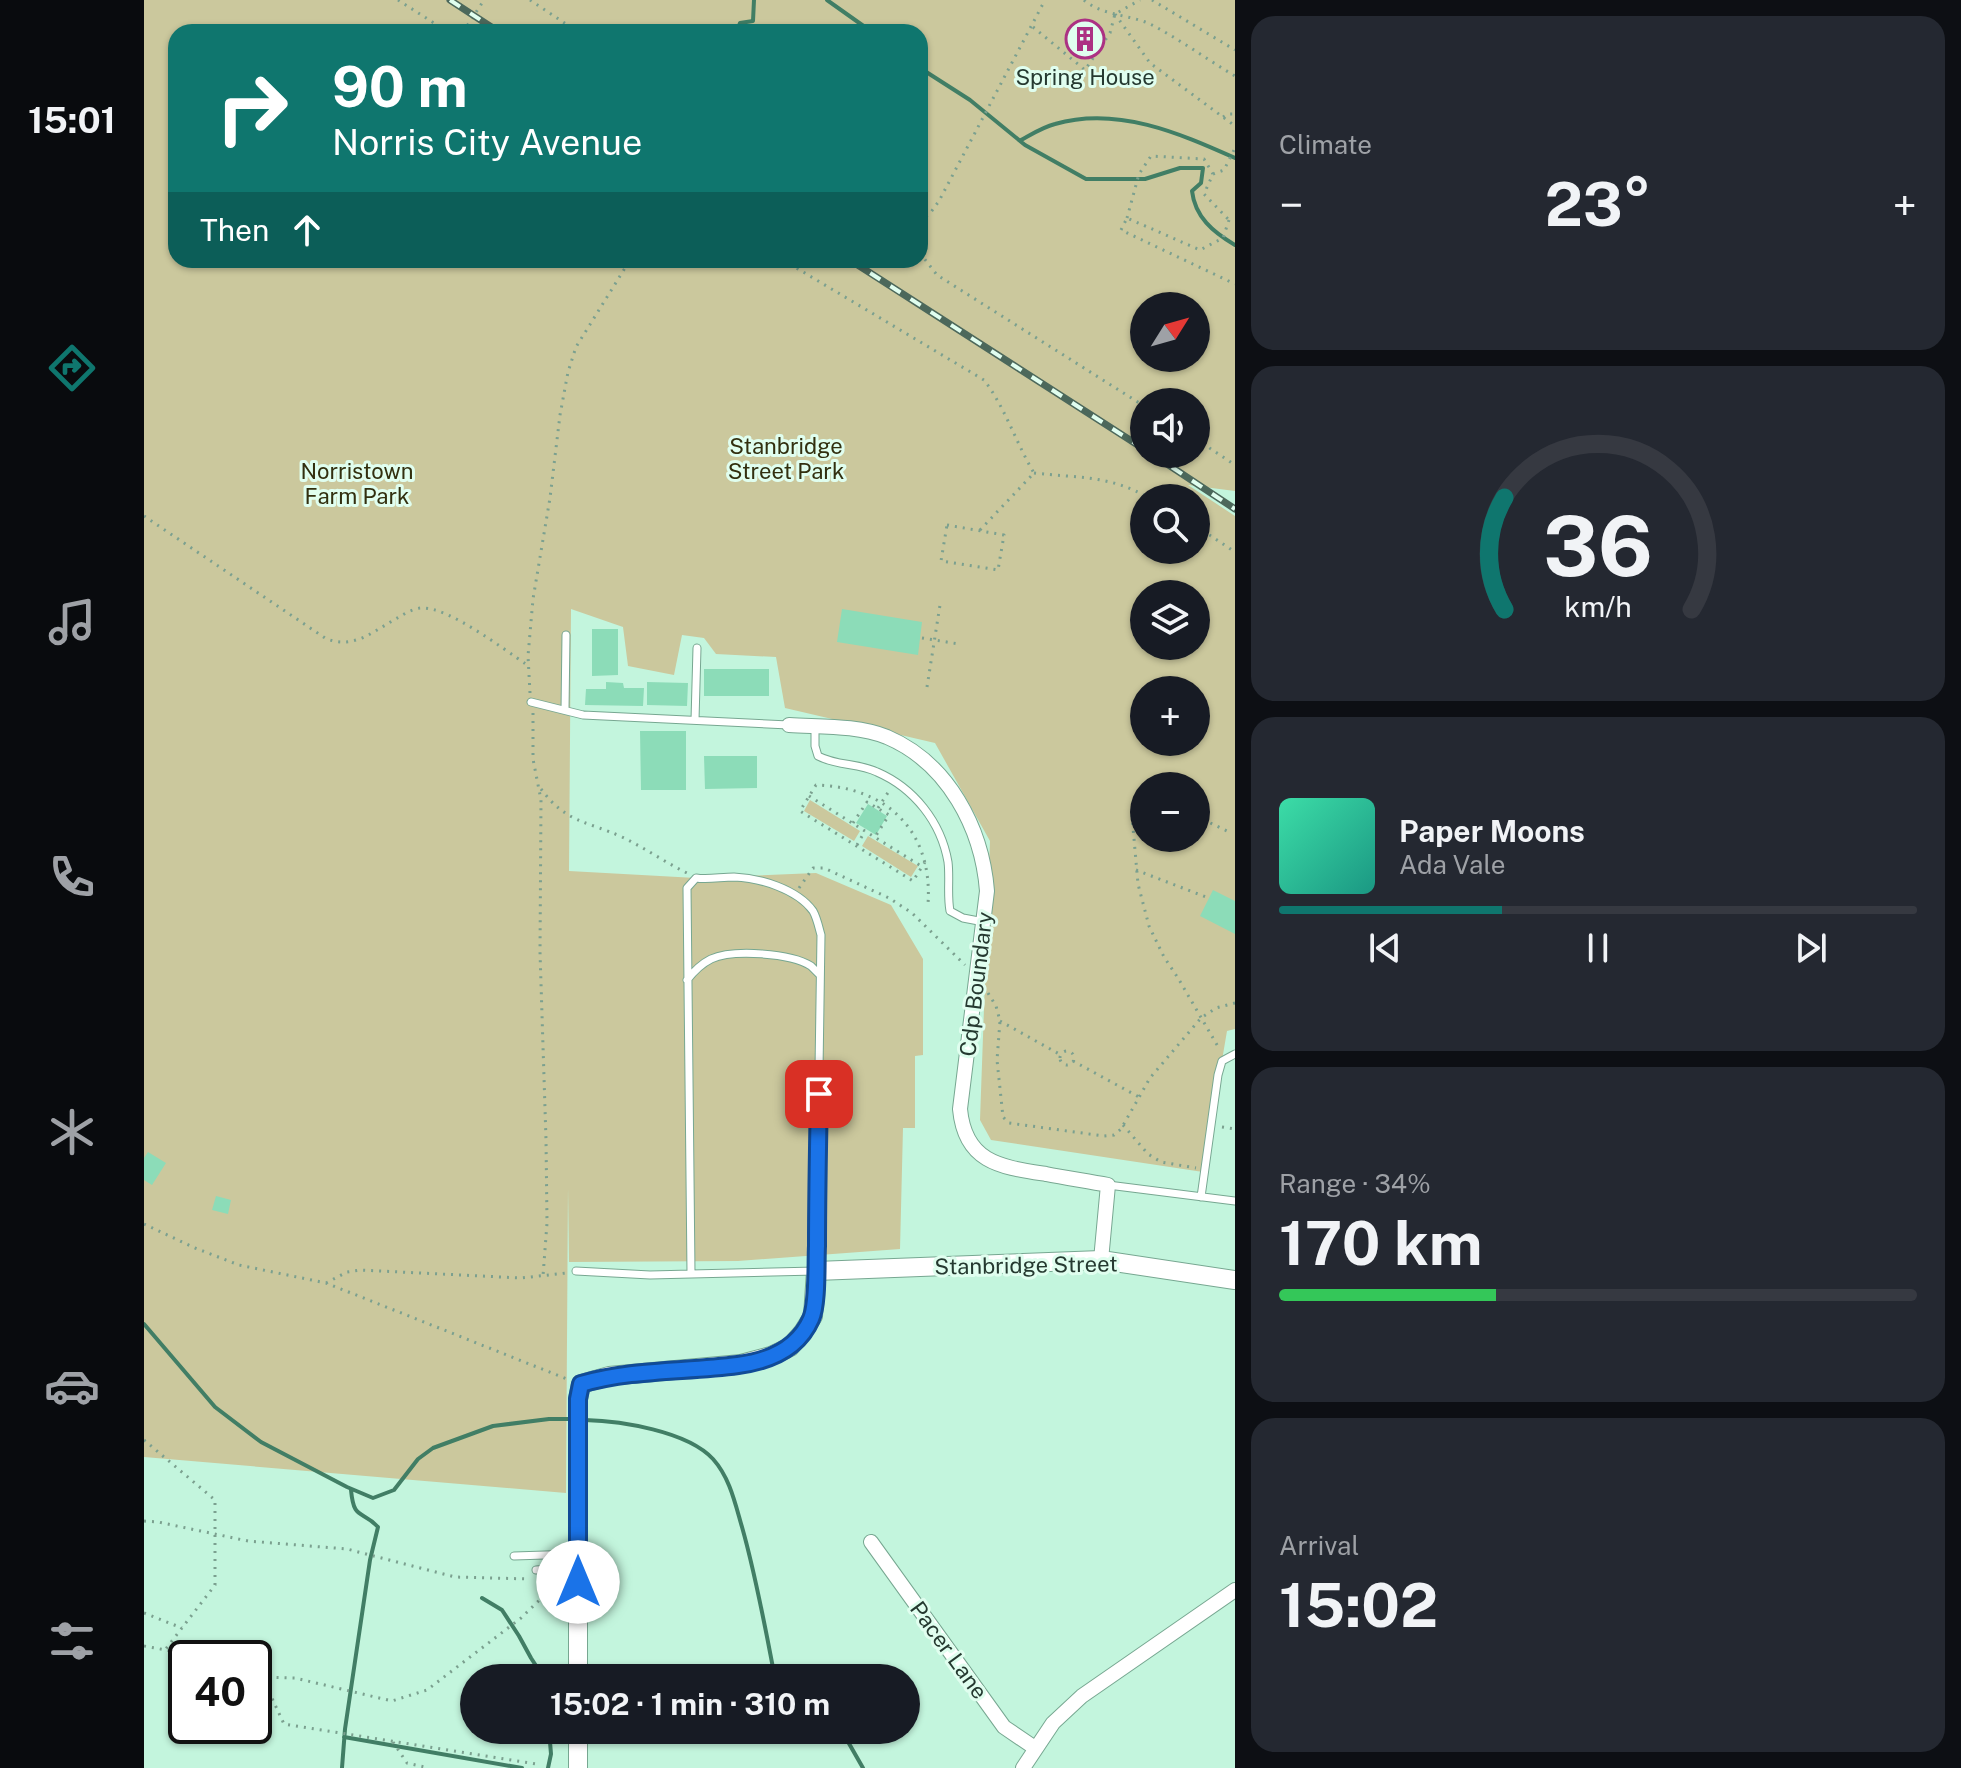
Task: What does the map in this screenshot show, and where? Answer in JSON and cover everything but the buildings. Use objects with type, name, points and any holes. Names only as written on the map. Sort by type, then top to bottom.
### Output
[{"type":"street","name":"Cdp Boundary","points":[[789,725],[858,730],[887,737],[921,758],[948,784],[969,819],[982,857],[987,891],[960,1109],[961,1123],[980,1154],[1000,1166],[1108,1185]]},
{"type":"street","points":[[1101,1260],[1108,1185]]},
{"type":"street","name":"Stanbridge Street","points":[[816,1271],[1101,1260],[1235,1280]]},
{"type":"street","points":[[578,1664],[579,1392],[609,1376],[741,1364],[790,1347],[813,1316],[816,1271]]},
{"type":"street","name":"Pacer Lane","points":[[871,1542],[1004,1727],[1035,1748]]},
{"type":"street","points":[[1023,1768],[1053,1723],[1082,1696],[1235,1590]]},
{"type":"street","points":[[578,1744],[578,1768]]},
{"type":"lane","points":[[565,710],[566,635]]},
{"type":"lane","points":[[695,720],[697,648]]},
{"type":"lane","points":[[531,702],[583,715],[789,725]]},
{"type":"lane","points":[[815,726],[818,756],[830,763],[875,770],[922,804],[939,831],[948,863],[950,911],[963,918],[984,922]]},
{"type":"lane","points":[[576,1271],[650,1275],[816,1271],[821,935],[813,912],[794,894],[737,877],[696,878],[687,888],[691,1273]]},
{"type":"lane","points":[[687,980],[707,961],[733,953],[774,955],[809,965],[820,975]]},
{"type":"lane","points":[[1201,1197],[1218,1075],[1222,1061],[1235,1054]]},
{"type":"lane","points":[[1108,1185],[1235,1201]]},
{"type":"lane","points":[[514,1556],[578,1568]]},
{"type":"lane","points":[[536,1570],[578,1568]]},
{"type":"path","points":[[398,0],[436,24]]},
{"type":"path","points":[[468,24],[484,0]]},
{"type":"path","points":[[530,0],[566,24]]},
{"type":"path","points":[[928,215],[939,201],[1045,0]]},
{"type":"path","points":[[1084,0],[1102,11],[1136,18],[1153,26],[1235,76]]},
{"type":"path","points":[[1032,26],[1085,70],[1110,33],[1115,14],[1140,0]]},
{"type":"path","points":[[1152,0],[1235,50]]},
{"type":"path","points":[[1115,14],[1150,63],[1235,126]]},
{"type":"path","points":[[1223,117],[1235,114]]},
{"type":"path","points":[[1229,220],[1204,194],[1213,174],[1224,170],[1235,148]]},
{"type":"path","points":[[1213,174],[1204,159],[1151,156],[1139,174],[1121,230],[1235,284]]},
{"type":"path","points":[[1127,218],[1200,250],[1223,238],[1229,220],[1235,217]]},
{"type":"path","points":[[928,263],[937,275],[1130,397]]},
{"type":"path","points":[[543,1276],[547,1154],[540,965],[541,800],[533,759],[534,729],[528,665],[533,599],[568,372],[576,347],[625,268]]},
{"type":"path","points":[[796,268],[984,380],[993,391],[1034,473]]},
{"type":"path","points":[[1210,448],[1235,465]]},
{"type":"path","points":[[1034,473],[1096,477],[1130,488]]},
{"type":"path","points":[[980,530],[1034,473]]},
{"type":"path","points":[[144,516],[334,642],[358,640],[407,612],[421,608],[459,621],[528,665]]},
{"type":"path","points":[[947,525],[980,530],[1004,535],[998,570],[941,561],[947,525]]},
{"type":"path","points":[[1210,535],[1235,552]]},
{"type":"path","points":[[927,687],[940,605]]},
{"type":"path","points":[[922,638],[959,644]]},
{"type":"path","points":[[878,808],[895,782]]},
{"type":"path","points":[[924,864],[913,881],[800,811],[816,785],[856,791],[882,803],[898,815],[916,836],[924,864],[929,886],[928,904]]},
{"type":"path","points":[[539,786],[565,814],[622,837],[696,878]]},
{"type":"path","points":[[809,796],[924,864]]},
{"type":"path","points":[[853,823],[867,802],[878,808],[889,815],[875,837]]},
{"type":"path","points":[[1210,823],[1229,832]]},
{"type":"path","points":[[857,846],[865,831]]},
{"type":"path","points":[[1135,852],[1149,926],[1225,1059]]},
{"type":"path","points":[[794,894],[813,868],[824,868],[889,898],[912,913],[968,969]]},
{"type":"path","points":[[1136,870],[1206,897]]},
{"type":"path","points":[[987,990],[1000,1021],[997,1060],[1003,1117],[1009,1123],[1104,1136],[1114,1135],[1123,1125],[1150,1078],[1201,1018],[1216,1008],[1235,1003]]},
{"type":"path","points":[[1000,1021],[1061,1055]]},
{"type":"path","points":[[1061,1055],[1071,1053],[1073,1061]]},
{"type":"path","points":[[1061,1055],[1064,1064],[1073,1061]]},
{"type":"path","points":[[1073,1061],[1139,1097]]},
{"type":"path","points":[[1123,1125],[1148,1154],[1161,1162],[1204,1169]]},
{"type":"path","points":[[144,1224],[239,1265],[326,1283],[579,1392]]},
{"type":"path","points":[[326,1283],[347,1272],[360,1270],[521,1278],[576,1271]]},
{"type":"path","points":[[144,1440],[215,1500],[215,1585],[165,1650]]},
{"type":"path","points":[[144,1521],[248,1541],[347,1549],[455,1577],[530,1579]]},
{"type":"path","points":[[272,1677],[295,1678],[392,1701],[427,1690],[521,1618],[559,1581],[578,1568]]},
{"type":"path","points":[[544,1580],[559,1581]]},
{"type":"path","points":[[144,1613],[182,1628]]},
{"type":"path","points":[[144,1646],[168,1651]]},
{"type":"path","points":[[272,1698],[284,1724],[536,1764]]},
{"type":"path","points":[[392,1741],[407,1763],[429,1768]]},
{"type":"green space","name":"Norristown Farm Park","points":[[144,0],[1235,0],[1235,491],[1210,488],[1210,484],[1130,484],[1130,564],[1210,564],[1210,500],[1235,516],[1235,1029],[1227,1031],[1203,1172],[991,1140],[980,1120],[990,841],[935,743],[785,708],[776,657],[716,654],[704,638],[682,635],[674,675],[628,666],[623,627],[571,609],[569,871],[696,878],[816,873],[891,905],[923,959],[923,1055],[915,1056],[915,1128],[903,1128],[900,1249],[738,1261],[569,1262],[568,1188],[566,1493],[144,1457]]},
{"type":"green space","points":[[810,800],[860,831],[854,841],[804,811]]},
{"type":"green space","points":[[868,836],[918,866],[911,877],[862,846]]},
{"type":"waterway","points":[[740,24],[753,21],[754,0]]},
{"type":"waterway","points":[[827,0],[861,24]]},
{"type":"waterway","points":[[928,73],[970,100],[1025,145],[1086,179],[1145,179],[1180,168],[1203,168],[1201,183],[1192,191],[1197,209],[1219,235],[1235,245]]},
{"type":"waterway","points":[[1021,140],[1055,124],[1101,118],[1147,125],[1235,158]]},
{"type":"waterway","points":[[144,1324],[215,1407],[261,1442],[373,1498],[394,1490],[418,1459],[433,1448],[493,1426],[572,1419]]},
{"type":"waterway","points":[[585,1420],[634,1425],[671,1435],[702,1449],[719,1466],[731,1491],[747,1545],[772,1664]]},
{"type":"waterway","points":[[342,1768],[370,1560],[378,1527],[356,1511],[351,1490]]},
{"type":"waterway","points":[[482,1598],[502,1610],[535,1664]]},
{"type":"waterway","points":[[344,1737],[522,1768]]},
{"type":"waterway","points":[[548,1768],[550,1744]]},
{"type":"waterway","points":[[849,1744],[863,1768]]},
{"type":"railway","points":[[450,0],[487,24]]},
{"type":"railway","points":[[862,268],[1130,440]]},
{"type":"railway","points":[[1173,468],[1235,509]]},
{"type":"place","name":"Spring House","points":[[1085,39]]},
{"type":"route","points":[[578,1582],[578,1399],[581,1384],[609,1376],[741,1364],[771,1356],[790,1347],[813,1316],[819,1094]]},
{"type":"park label","name":"Stanbridge Street Park","points":[[786,458]]}]
